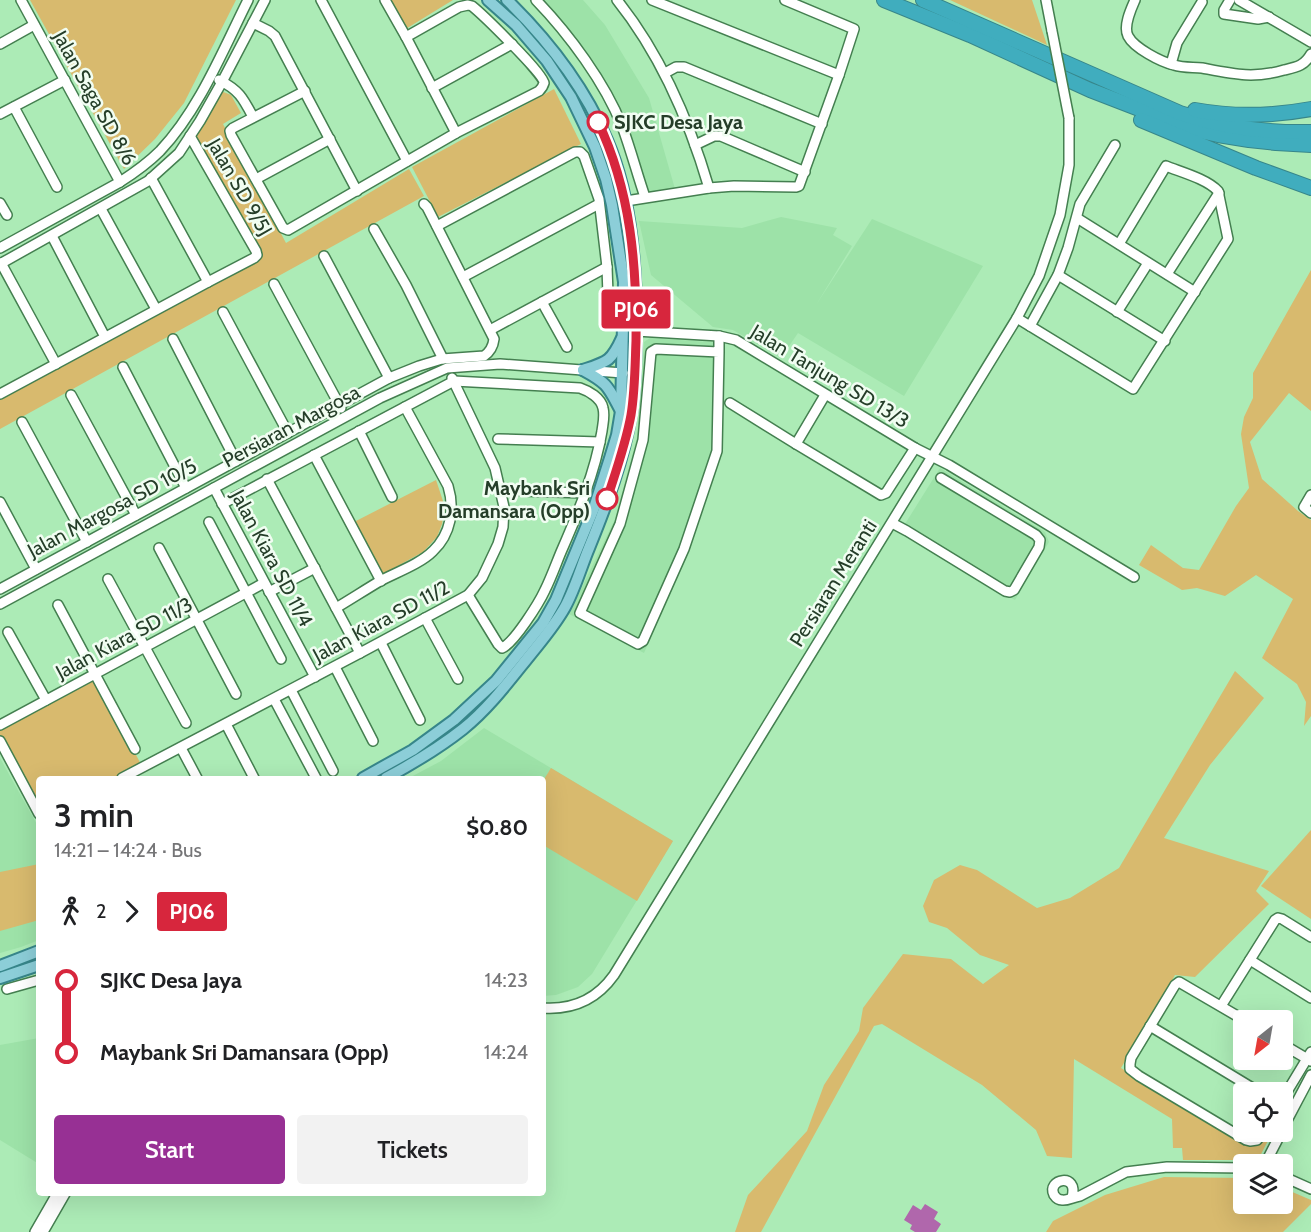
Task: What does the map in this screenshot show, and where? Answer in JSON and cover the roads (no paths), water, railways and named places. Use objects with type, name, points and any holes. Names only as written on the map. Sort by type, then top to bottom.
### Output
[{"type":"highway","points":[[884,0],[970,35],[1090,90],[1191,129],[1276,143],[1311,145]]},
{"type":"highway","points":[[922,0],[1180,113],[1218,124],[1275,131],[1311,132]]},
{"type":"highway","points":[[1155,102],[1206,112],[1240,115],[1270,115],[1311,109]]},
{"type":"highway","points":[[1125,104],[1139,119],[1256,168],[1311,188]]},
{"type":"main road","points":[[367,776],[413,750],[454,720],[496,681],[543,623],[556,600],[594,508],[626,412],[635,373],[634,266],[626,201],[616,162],[607,139],[582,92],[552,58],[488,0]]},
{"type":"main road","points":[[389,776],[462,729],[482,712],[551,629],[566,606],[602,515],[627,435],[623,373],[624,282],[606,179],[595,147],[552,58],[527,19],[507,0]]},
{"type":"main road","points":[[583,370],[605,363],[612,357],[624,335]]},
{"type":"main road","points":[[623,373],[629,367],[636,335]]},
{"type":"main road","points":[[583,370],[606,384],[626,412]]},
{"type":"main road","points":[[0,966],[36,952]]},
{"type":"main road","points":[[0,978],[36,966]]},
{"type":"street","name":"Jalan Saga SD 8/6","points":[[21,0],[120,182]]},
{"type":"street","points":[[0,248],[120,182],[152,159],[174,136],[188,116],[248,0]]},
{"type":"street","points":[[56,364],[1,264],[151,178],[179,153],[222,82],[265,0]]},
{"type":"street","points":[[321,0],[407,161]]},
{"type":"street","points":[[385,0],[456,133]]},
{"type":"street","points":[[536,0],[576,46],[604,91],[621,125],[645,197]]},
{"type":"street","points":[[652,0],[839,75]]},
{"type":"street","points":[[626,201],[709,188],[796,187],[800,184],[854,29],[785,0]]},
{"type":"street","name":"Persiaran Meranti","points":[[546,1008],[562,1007],[587,1000],[607,985],[614,975],[1017,318],[1039,276],[1060,215],[1070,165],[1069,118],[1046,0]]},
{"type":"street","points":[[1135,0],[1128,18],[1128,35],[1133,42],[1151,55],[1171,64],[1246,76],[1262,75],[1303,65],[1311,54]]},
{"type":"street","points":[[1230,0],[1224,14],[1258,19],[1269,17]]},
{"type":"street","points":[[1239,0],[1311,42]]},
{"type":"street","points":[[620,1],[665,73],[682,110],[709,188]]},
{"type":"street","points":[[1171,64],[1176,43],[1202,2]]},
{"type":"street","points":[[305,91],[233,128],[230,133],[285,230],[290,230],[456,133],[538,91],[543,86],[543,80],[538,73],[512,44],[468,5],[459,7],[406,37]]},
{"type":"street","points":[[253,23],[275,36],[357,191]]},
{"type":"street","points":[[0,44],[34,25]]},
{"type":"street","points":[[432,88],[512,44]]},
{"type":"street","points":[[665,73],[676,67],[684,67],[822,124]]},
{"type":"street","points":[[210,76],[235,89],[241,95],[253,117]]},
{"type":"street","points":[[0,114],[65,80]]},
{"type":"street","points":[[14,107],[57,187]]},
{"type":"street","name":"Jalan SD 9/5J","points":[[190,136],[257,255],[208,282]]},
{"type":"street","points":[[695,145],[714,136],[721,136],[805,172]]},
{"type":"street","points":[[256,179],[330,139]]},
{"type":"street","points":[[1029,326],[1058,275],[1080,204],[1115,145]]},
{"type":"street","points":[[437,226],[575,152],[580,152],[584,156],[599,199],[608,295]]},
{"type":"street","points":[[1017,318],[1133,389],[1228,239],[1219,193],[1213,186],[1166,166],[1119,244]]},
{"type":"street","points":[[2,389],[56,364],[208,282],[151,178]]},
{"type":"street","points":[[1167,274],[1219,193]]},
{"type":"street","points":[[0,203],[7,215]]},
{"type":"street","points":[[424,204],[492,334],[542,302],[607,267]]},
{"type":"street","points":[[463,277],[599,204]]},
{"type":"street","points":[[101,208],[156,309]]},
{"type":"street","points":[[1077,218],[1195,292]]},
{"type":"street","name":"Jalan Kiara SD 11/2","points":[[140,775],[181,748],[468,595],[482,578],[498,544],[503,526],[504,507],[495,468],[406,285],[374,229]]},
{"type":"street","points":[[52,236],[105,337]]},
{"type":"street","points":[[324,256],[389,378]]},
{"type":"street","points":[[1117,312],[1148,262]]},
{"type":"street","points":[[1058,275],[1165,341]]},
{"type":"street","points":[[274,284],[345,417]]},
{"type":"street","points":[[542,302],[567,347]]},
{"type":"street","points":[[223,312],[288,433]]},
{"type":"street","name":"Jalan Margosa SD 10/5","points":[[0,589],[389,378],[419,366],[484,356],[491,349],[492,334]]},
{"type":"street","name":"Jalan Tanjung SD 13/3","points":[[636,335],[718,336],[742,343],[825,395],[915,448],[949,465],[1134,577]]},
{"type":"street","points":[[566,606],[636,644],[643,641],[684,549],[717,451],[718,336]]},
{"type":"street","points":[[174,339],[236,461]]},
{"type":"street","points":[[580,613],[620,524],[644,440],[651,352],[656,349],[718,352]]},
{"type":"street","name":"Persiaran Margosa","points":[[0,604],[445,363],[500,364],[623,373]]},
{"type":"street","points":[[123,367],[186,488]]},
{"type":"street","points":[[222,504],[454,381],[580,388],[596,396],[603,406],[604,417],[600,442],[586,493],[545,591],[507,646],[502,648],[498,644],[468,595]]},
{"type":"street","points":[[71,395],[135,515]]},
{"type":"street","points":[[796,444],[825,395]]},
{"type":"street","points":[[730,403],[881,495],[886,493],[915,448]]},
{"type":"street","points":[[336,608],[433,551],[443,539],[451,519],[452,506],[448,486],[405,407]]},
{"type":"street","points":[[22,422],[87,542]]},
{"type":"street","points":[[359,431],[392,497]]},
{"type":"street","points":[[498,439],[600,442]]},
{"type":"street","points":[[314,455],[381,581]]},
{"type":"street","points":[[892,523],[1005,591],[1014,590],[1039,547],[1040,540],[1036,535],[941,478]]},
{"type":"street","points":[[267,479],[360,653]]},
{"type":"street","name":"Jalan Kiara SD 11/4","points":[[214,488],[315,677]]},
{"type":"street","points":[[521,491],[586,493]]},
{"type":"street","points":[[1311,495],[1304,507],[1311,513]]},
{"type":"street","points":[[0,502],[36,569]]},
{"type":"street","points":[[209,522],[281,659]]},
{"type":"street","points":[[159,548],[237,694]]},
{"type":"street","name":"Jalan Kiara SD 11/3","points":[[0,725],[246,593],[315,568]]},
{"type":"street","points":[[108,579],[186,723]]},
{"type":"street","points":[[58,605],[135,749]]},
{"type":"street","points":[[425,618],[458,679]]},
{"type":"street","points":[[8,632],[46,700]]},
{"type":"street","points":[[381,643],[420,720]]},
{"type":"street","points":[[334,667],[373,741]]},
{"type":"street","points":[[291,690],[333,771]]},
{"type":"street","points":[[274,699],[315,776]]},
{"type":"street","points":[[226,724],[253,776]]},
{"type":"street","points":[[0,741],[36,808]]},
{"type":"street","points":[[181,748],[196,776]]},
{"type":"street","points":[[1221,1006],[1275,920],[1278,918],[1311,937]]},
{"type":"street","points":[[1250,960],[1311,998]]},
{"type":"street","points":[[7,989],[36,981]]},
{"type":"street","points":[[1233,1013],[1179,982],[1150,1026],[1131,1058],[1130,1064],[1130,1069],[1139,1076],[1233,1132]]},
{"type":"street","points":[[1150,1026],[1242,1082]]},
{"type":"street","points":[[1293,1049],[1310,1057],[1293,1083]]},
{"type":"street","points":[[1293,1110],[1311,1075]]},
{"type":"street","points":[[1073,1193],[1080,1196],[1126,1172],[1167,1167],[1233,1168]]},
{"type":"street","points":[[1293,1181],[1311,1189]]},
{"type":"street","points":[[34,1232],[56,1196]]},
{"type":"street","points":[[43,1232],[64,1196]]},
{"type":"place","name":"SJKC Desa Jaya","points":[[598,122]]},
{"type":"place","name":"Maybank Sri Damansara (Opp)","points":[[607,499]]}]
